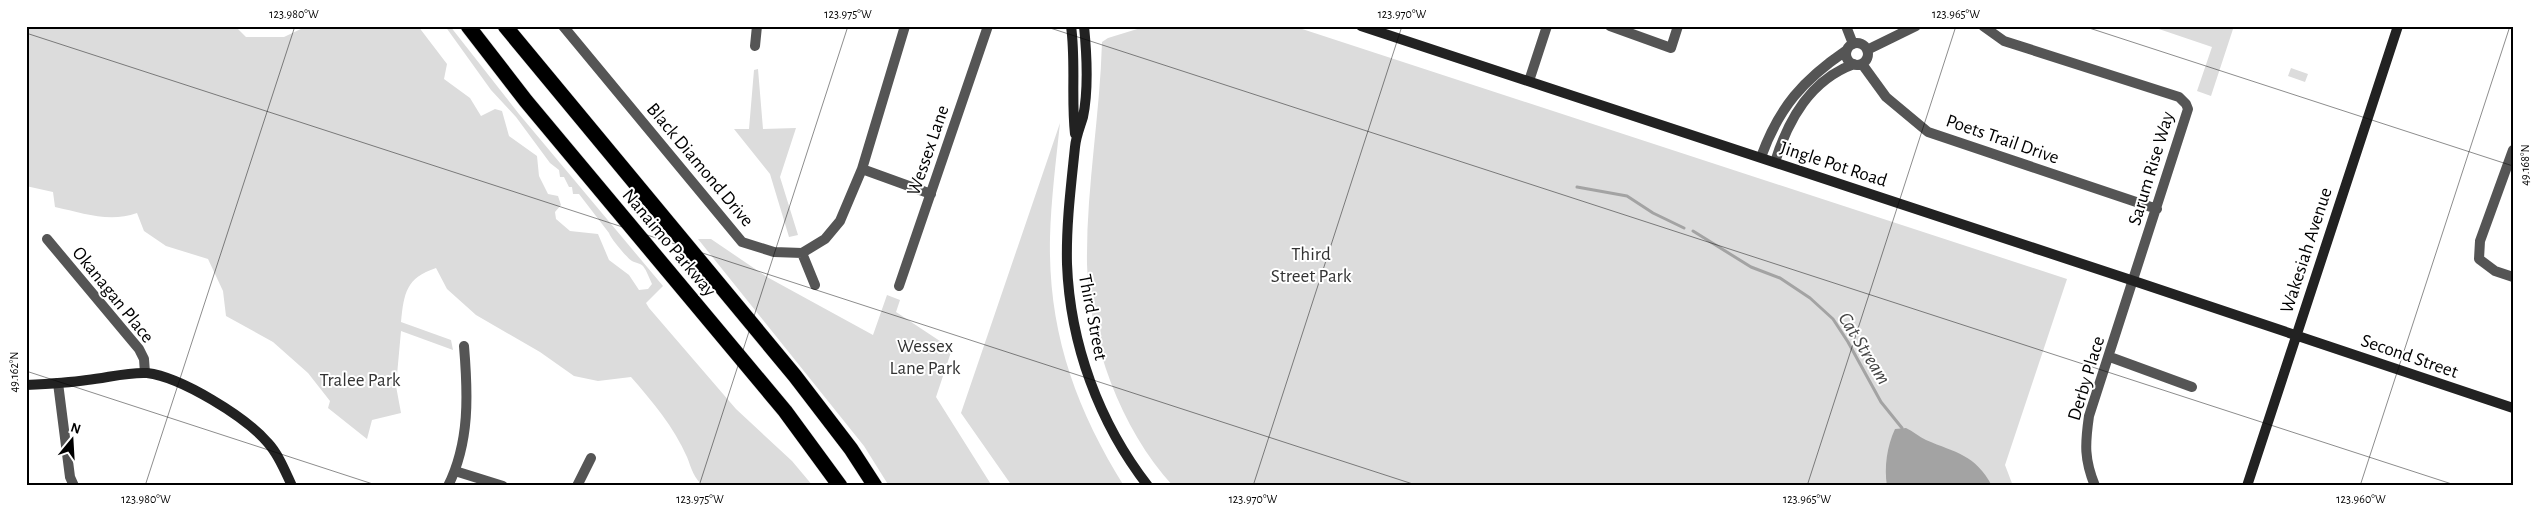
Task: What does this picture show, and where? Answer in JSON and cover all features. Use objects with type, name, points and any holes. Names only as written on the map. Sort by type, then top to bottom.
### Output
[{"type":"highway","name":"Nanaimo Parkway","points":[[468,26],[522,96],[785,411],[840,486]]},
{"type":"highway","name":"Nanaimo Parkway","points":[[505,26],[806,391],[850,449],[875,486]]},
{"type":"street","name":"Black Diamond Drive","points":[[563,26],[742,242],[774,252],[802,253]]},
{"type":"street","points":[[755,46],[757,26]]},
{"type":"street","points":[[816,285],[802,253],[825,239],[840,221],[862,169],[904,26]]},
{"type":"street","name":"Wessex Lane","points":[[899,286],[988,26]]},
{"type":"street","name":"Third Street","points":[[1072,26],[1075,62],[1073,116],[1076,140],[1067,256],[1075,327],[1084,362],[1100,406],[1123,449],[1148,486]]},
{"type":"street","name":"Third Street","points":[[1076,140],[1083,116],[1086,81],[1084,26]]},
{"type":"street","name":"Jingle Pot Road","points":[[1361,26],[2133,280],[2296,336]]},
{"type":"street","points":[[1529,81],[1547,26]]},
{"type":"street","points":[[1610,26],[1671,48],[1678,26]]},
{"type":"street","points":[[1846,26],[1850,47],[1847,57],[1858,64]]},
{"type":"street","points":[[1867,50],[1916,26]]},
{"type":"street","name":"Sarum Rise Way","points":[[1983,26],[2004,41],[2170,94],[2186,104],[2187,116],[2133,280]]},
{"type":"street","name":"Wakesiah Avenue","points":[[2248,486],[2398,26]]},
{"type":"street","points":[[1762,157],[1773,126],[1783,109],[1807,81],[1850,47],[1859,43],[1867,50],[1868,56],[1858,64],[1836,71],[1815,89],[1800,106],[1786,131],[1774,162]]},
{"type":"street","name":"Poets Trail Drive","points":[[1858,64],[1886,97],[1928,132],[2156,209]]},
{"type":"street","points":[[2513,150],[2480,241],[2479,259],[2495,271],[2513,276]]},
{"type":"street","points":[[862,169],[931,194]]},
{"type":"street","name":"Okanagan Place","points":[[47,240],[139,349],[144,359],[145,373]]},
{"type":"street","name":"Derby Place","points":[[2095,486],[2087,464],[2085,443],[2089,416],[2110,357],[2133,280]]},
{"type":"street","name":"Second Street","points":[[2296,336],[2513,408]]},
{"type":"street","points":[[448,486],[455,471],[463,442],[466,415],[464,346]]},
{"type":"street","points":[[2110,357],[2192,387]]},
{"type":"street","points":[[26,385],[58,384],[145,373],[169,378],[246,422],[275,451],[292,486]]},
{"type":"street","points":[[58,384],[70,477],[74,486]]},
{"type":"street","points":[[577,486],[590,458]]},
{"type":"street","points":[[455,471],[503,486]]},
{"type":"green space","name":"Tralee Park","points":[[26,26],[235,26],[246,37],[284,37],[307,26],[418,26],[447,64],[444,79],[470,98],[481,116],[495,109],[502,111],[509,136],[537,156],[539,176],[548,194],[558,196],[561,205],[555,212],[556,219],[570,231],[598,234],[609,260],[629,275],[639,290],[648,289],[652,284],[643,266],[632,261],[627,256],[579,194],[573,194],[572,187],[569,187],[564,177],[560,177],[559,170],[550,163],[516,117],[491,90],[445,26],[450,26],[519,114],[663,286],[646,303],[649,308],[736,409],[792,461],[813,486],[704,486],[695,477],[682,446],[669,425],[631,377],[598,381],[574,376],[540,352],[476,315],[447,289],[436,268],[418,277],[408,288],[405,295],[401,322],[451,340],[453,350],[401,331],[396,386],[401,413],[372,420],[367,439],[328,408],[330,401],[308,373],[273,342],[226,316],[223,291],[208,259],[166,246],[144,231],[137,213],[127,216],[106,217],[55,207],[53,192],[26,186]]},
{"type":"green space","name":"Third Street Park","points":[[1147,26],[1293,26],[2067,279],[2005,465],[2013,486],[1173,486],[1137,438],[1111,382],[1101,353],[1094,323],[1089,294],[1087,264],[1087,236],[1102,42],[1108,38]]},
{"type":"green space","points":[[2150,26],[2234,26],[2211,96],[2197,91],[2212,47]]},
{"type":"green space","points":[[2291,68],[2308,74],[2305,82],[2288,76]]},
{"type":"green space","points":[[758,69],[763,129],[796,128],[780,177],[798,235],[789,237],[770,174],[734,129],[749,129],[754,70]]},
{"type":"green space","points":[[1060,123],[1050,238],[1054,305],[1068,367],[1079,397],[1091,427],[1124,486],[1012,486],[961,413]]},
{"type":"green space","name":"Wessex Lane Park","points":[[698,239],[711,239],[767,277],[873,335],[887,295],[900,300],[896,312],[952,349],[936,397],[992,486],[889,486],[864,446]]},
{"type":"shaded area","points":[[1906,428],[1923,439],[1956,452],[1972,461],[1986,475],[1992,486],[1887,486],[1886,464],[1890,442],[1895,429]]},
{"type":"waterway","name":"Cat Stream","points":[[1577,187],[1627,196],[1653,213],[1684,228]]},
{"type":"waterway","name":"Cat Stream","points":[[1693,231],[1751,267],[1780,278],[1810,298],[1833,319],[1881,402],[1902,428]]}]
